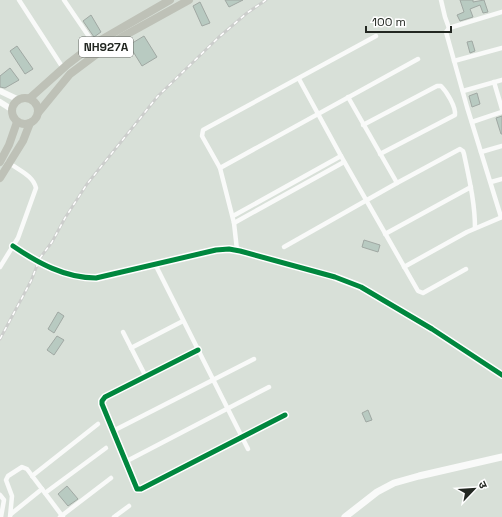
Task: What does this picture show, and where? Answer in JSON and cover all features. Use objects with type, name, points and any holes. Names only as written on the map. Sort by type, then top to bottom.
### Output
[{"type":"highway","name":"NH927A","points":[[30,98],[63,68],[94,44],[170,0]]},
{"type":"highway","name":"NH927A","points":[[0,178],[23,141],[30,123],[34,121],[38,113],[70,74],[122,37],[189,0]]},
{"type":"highway","points":[[30,123],[26,124],[17,122],[12,115],[11,109],[14,102],[21,97],[30,98],[36,104],[38,113]]},
{"type":"highway","points":[[1,159],[9,145],[17,122]]},
{"type":"main road","points":[[346,517],[377,492],[394,483],[418,476],[502,458]]},
{"type":"street","points":[[19,0],[63,68]]},
{"type":"street","points":[[64,0],[94,44]]},
{"type":"street","points":[[441,0],[449,28]]},
{"type":"street","points":[[404,267],[475,228],[502,217],[490,182],[446,34],[449,28],[501,13],[502,19]]},
{"type":"street","points":[[237,250],[234,223],[220,168],[202,136],[203,130],[376,36]]},
{"type":"street","points":[[454,61],[502,48]]},
{"type":"street","points":[[220,168],[418,59]]},
{"type":"street","points":[[299,79],[344,162],[418,291],[421,293],[426,292],[466,269]]},
{"type":"street","points":[[463,91],[502,80]]},
{"type":"street","points":[[472,122],[502,111],[494,82]]},
{"type":"street","points":[[363,125],[437,86],[441,86],[444,89],[453,106],[455,115],[380,154]]},
{"type":"street","points":[[0,91],[17,99]]},
{"type":"street","points":[[348,97],[397,183]]},
{"type":"street","points":[[0,102],[11,109]]},
{"type":"street","points":[[481,152],[502,146]]},
{"type":"street","points":[[284,247],[460,149],[464,154],[471,187],[475,228]]},
{"type":"street","points":[[232,216],[341,156]]},
{"type":"street","points":[[0,266],[18,238],[36,188],[31,178],[1,159]]},
{"type":"street","points":[[234,223],[344,162]]},
{"type":"street","points":[[490,182],[502,179]]},
{"type":"street","points":[[385,234],[471,187]]},
{"type":"street","points":[[13,246],[27,256]]},
{"type":"street","points":[[50,268],[76,276],[96,278],[216,250],[237,250],[335,277],[361,287],[432,328],[502,375]]},
{"type":"street","points":[[155,264],[248,449]]},
{"type":"street","points":[[131,348],[183,321]]},
{"type":"street","points":[[123,332],[146,377]]},
{"type":"street","points":[[198,350],[105,398],[102,401],[112,431],[137,488],[141,489],[285,415]]},
{"type":"street","points":[[112,431],[254,359]]},
{"type":"street","points":[[125,462],[268,387]]},
{"type":"street","points":[[32,476],[98,424]]},
{"type":"street","points":[[11,516],[106,448]]},
{"type":"street","points":[[11,516],[12,496],[6,483],[6,478],[22,467],[27,469],[62,516],[111,478]]},
{"type":"street","points":[[0,495],[4,500],[1,517]]},
{"type":"street","points":[[114,517],[129,506]]},
{"type":"building","points":[[225,0],[243,0],[229,7]]},
{"type":"building","points":[[460,0],[473,0],[473,2],[484,0],[488,12],[483,13],[480,5],[470,9],[473,17],[460,21],[457,15],[464,12]]},
{"type":"building","points":[[200,2],[210,23],[202,26],[193,6]]},
{"type":"building","points":[[91,15],[101,32],[94,37],[83,21]]},
{"type":"building","points":[[144,36],[157,57],[142,66],[129,45]]},
{"type":"building","points":[[472,41],[475,51],[470,53],[467,42]]},
{"type":"building","points":[[17,46],[33,69],[25,74],[10,51]]},
{"type":"building","points":[[10,68],[19,80],[5,88],[0,87],[0,76]]},
{"type":"building","points":[[477,93],[480,104],[472,107],[469,96]]},
{"type":"building","points":[[502,116],[502,134],[501,134],[496,118]]},
{"type":"building","points":[[364,240],[380,245],[378,252],[362,247]]},
{"type":"building","points":[[58,312],[64,316],[54,333],[48,329]]},
{"type":"building","points":[[57,336],[64,340],[54,355],[47,350]]},
{"type":"building","points":[[368,410],[372,420],[366,422],[362,413]]},
{"type":"building","points":[[67,486],[78,499],[68,506],[58,494]]},
{"type":"tunnel","points":[[27,256],[50,268]]},
{"type":"railway","points":[[0,339],[31,281],[40,258],[52,242],[65,218],[87,184],[158,96],[219,37],[247,13],[266,0]]},
{"type":"cycle path","points":[[13,246],[42,264],[52,268],[73,275],[96,278],[216,250],[229,249],[240,251],[335,277],[361,287],[432,329],[502,375]]},
{"type":"cycle path","points":[[198,350],[105,397],[102,401],[137,489],[141,489],[285,415]]}]
